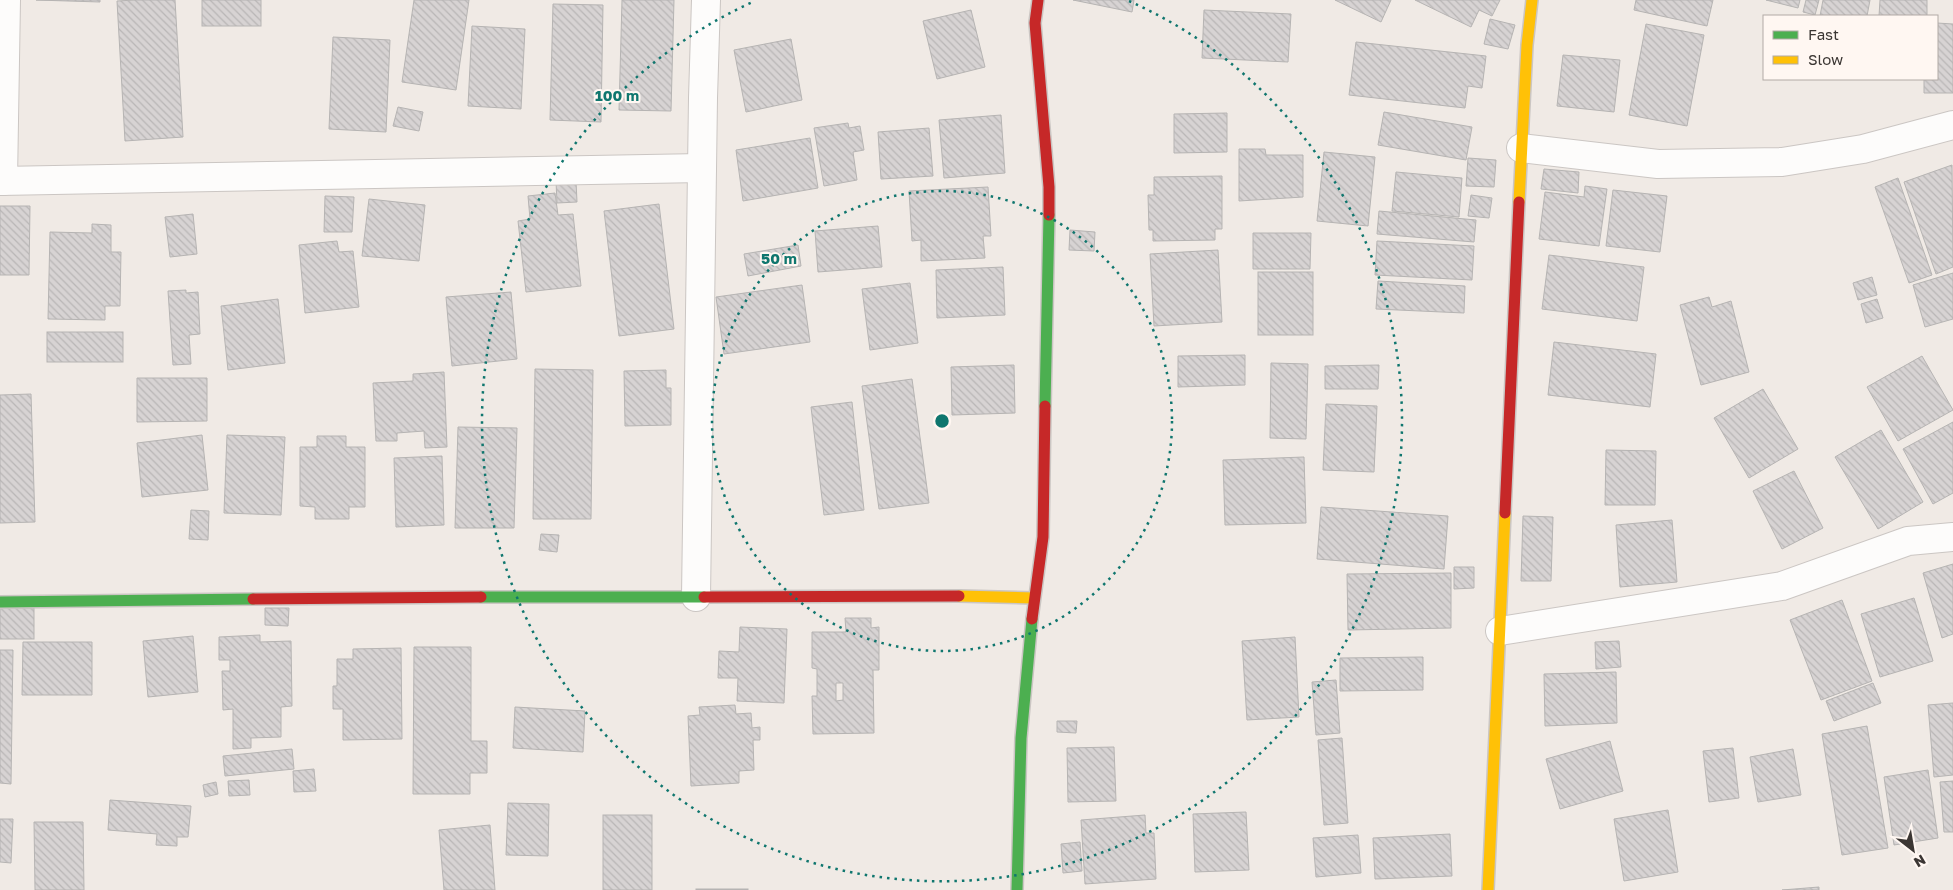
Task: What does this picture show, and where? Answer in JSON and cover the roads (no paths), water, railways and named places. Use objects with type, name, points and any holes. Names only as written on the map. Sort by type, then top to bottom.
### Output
[{"type":"street","points":[[6,0],[2,181],[702,168]]},
{"type":"street","points":[[696,597],[706,0]]},
{"type":"street","points":[[1017,890],[1021,738],[1034,598],[1043,537],[1048,187],[1036,23],[1038,0]]},
{"type":"street","points":[[1488,890],[1521,148],[1527,45],[1532,0]]},
{"type":"street","points":[[1521,148],[1658,164],[1782,162],[1863,149],[1953,125]]},
{"type":"street","points":[[1500,630],[1782,586],[1908,541],[1953,537]]},
{"type":"street","points":[[0,602],[306,598],[1000,596],[1034,598]]}]
